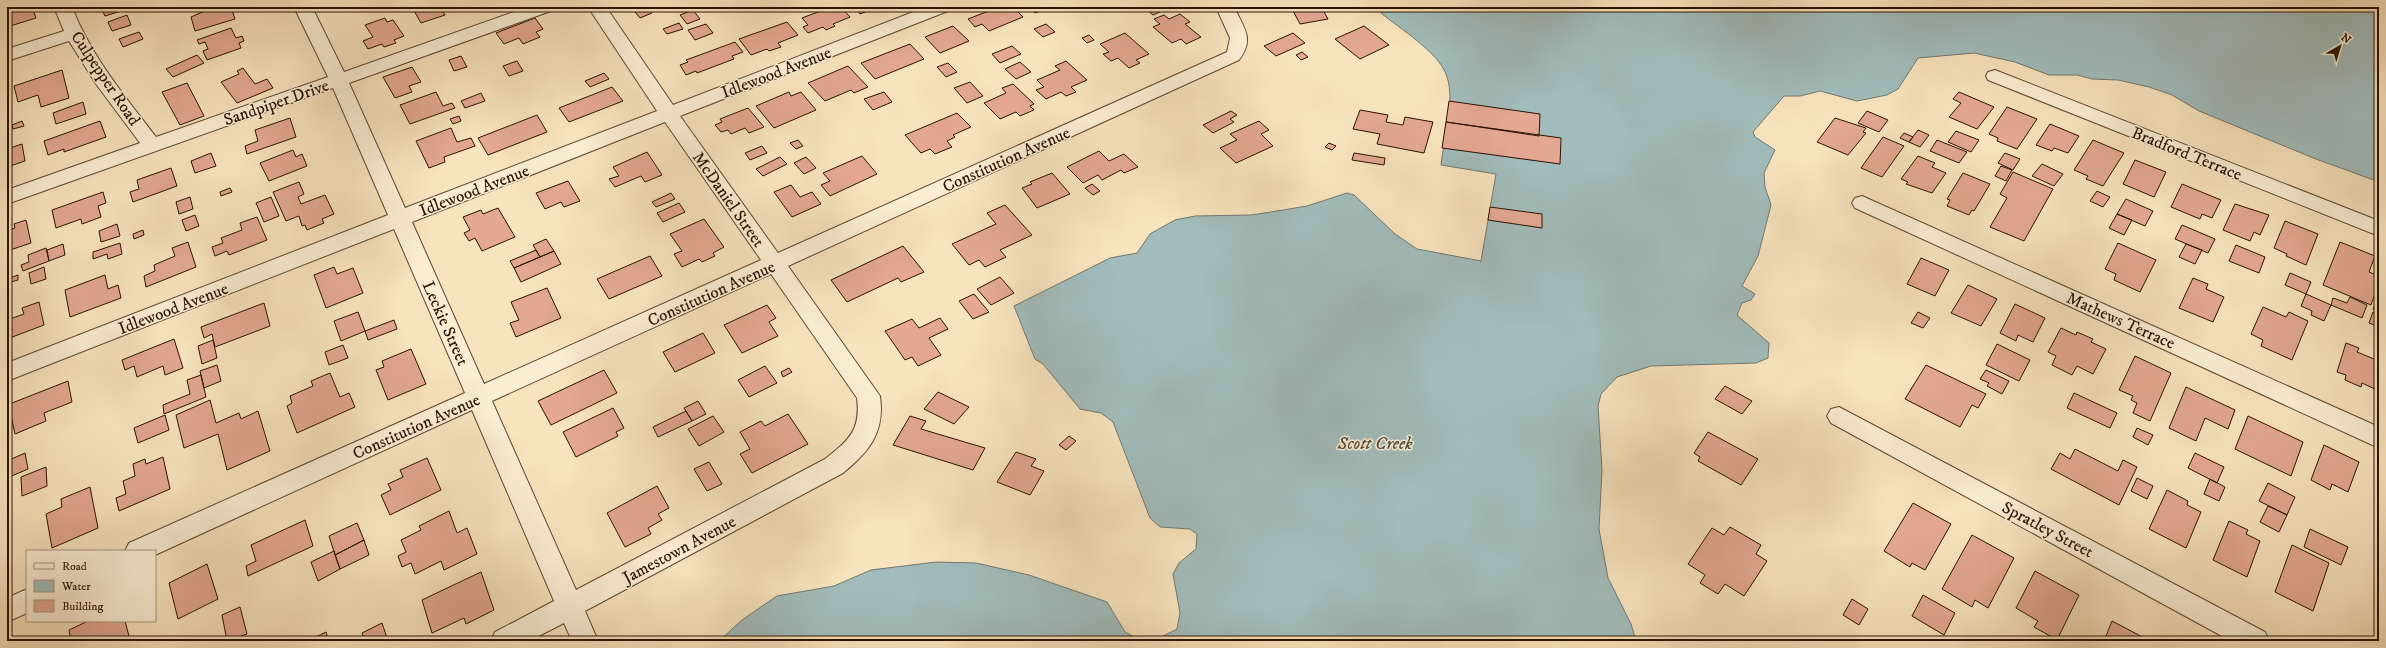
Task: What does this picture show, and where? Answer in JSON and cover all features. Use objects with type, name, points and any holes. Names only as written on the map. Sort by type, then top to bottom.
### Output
[{"type":"street","name":"Culpepper Road","points":[[64,7],[75,33],[94,66],[152,146]]},
{"type":"street","name":"Leckie Street","points":[[303,7],[339,80],[585,641]]},
{"type":"street","name":"Sandpiper Drive","points":[[7,197],[545,7]]},
{"type":"street","name":"McDaniel Street","points":[[597,7],[669,114],[868,396],[871,411],[868,428],[863,438],[851,453]]},
{"type":"street","name":"Idlewood Avenue","points":[[7,372],[942,7]]},
{"type":"street","name":"Constitution Avenue","points":[[140,550],[1233,56],[1240,50],[1241,42],[1225,7]]},
{"type":"street","points":[[7,55],[75,33]]},
{"type":"street","name":"Bradford Terrace","points":[[1995,76],[2379,229]]},
{"type":"street","name":"Mathews Terrace","points":[[1862,203],[2379,438]]},
{"type":"street","name":"Spratley Street","points":[[1839,416],[2256,641]]},
{"type":"street","name":"Jamestown Avenue","points":[[504,641],[834,466],[851,453]]},
{"type":"street","points":[[7,610],[26,601]]},
{"type":"water","name":"Scott Creek","points":[[1380,7],[2379,7],[2379,182],[2316,159],[2199,111],[2172,95],[2149,87],[2118,80],[2092,79],[2077,75],[2049,75],[2015,62],[1974,53],[1918,58],[1898,89],[1887,95],[1857,101],[1820,91],[1800,96],[1784,96],[1753,132],[1755,137],[1775,150],[1764,173],[1765,187],[1771,205],[1758,256],[1742,286],[1755,294],[1751,300],[1742,303],[1737,315],[1769,343],[1768,358],[1756,363],[1651,366],[1617,377],[1601,394],[1598,406],[1602,470],[1599,529],[1608,578],[1631,624],[1636,641],[1153,641],[1177,629],[1180,613],[1173,574],[1179,563],[1196,549],[1197,534],[1190,529],[1160,527],[1150,518],[1113,422],[1101,413],[1080,409],[1043,364],[1035,359],[1014,306],[1110,258],[1137,253],[1150,234],[1175,220],[1195,216],[1251,215],[1271,212],[1307,206],[1347,193],[1354,195],[1395,234],[1417,249],[1481,261],[1496,174],[1441,165],[1450,106],[1449,84],[1446,74],[1435,57],[1381,13]]},
{"type":"water","points":[[936,562],[976,563],[1029,575],[1107,602],[1125,632],[1142,641],[719,641],[742,620],[777,596],[834,586],[871,570]]},
{"type":"building","points":[[32,7],[36,18],[7,27],[7,8]]},
{"type":"building","points":[[109,7],[123,7],[124,10],[105,16],[102,10]]},
{"type":"building","points":[[214,7],[218,9],[231,7],[235,19],[195,31],[191,17]]},
{"type":"building","points":[[420,7],[440,7],[445,15],[421,23],[413,9]]},
{"type":"building","points":[[631,7],[656,7],[649,10],[652,13],[640,18]]},
{"type":"building","points":[[831,7],[841,7],[850,17],[833,24],[835,26],[826,30],[823,27],[808,33],[803,27],[808,25],[802,18]]},
{"type":"building","points":[[854,7],[878,7],[860,14]]},
{"type":"building","points":[[999,7],[1013,7],[1023,17],[989,31],[982,24],[975,27],[968,19]]},
{"type":"building","points":[[1029,7],[1051,7],[1035,13]]},
{"type":"building","points":[[1144,7],[1171,7],[1153,15]]},
{"type":"building","points":[[1291,7],[1330,7],[1332,10],[1324,12],[1328,19],[1300,24]]},
{"type":"building","points":[[693,10],[700,19],[687,24],[680,15]]},
{"type":"building","points":[[1180,14],[1190,22],[1185,24],[1201,37],[1186,44],[1181,39],[1172,43],[1153,27],[1160,24],[1154,19],[1164,15],[1169,19]]},
{"type":"building","points":[[127,15],[131,25],[112,31],[108,22]]},
{"type":"building","points":[[385,18],[387,22],[393,20],[404,36],[394,40],[396,43],[384,47],[382,44],[368,49],[363,41],[373,37],[365,25]]},
{"type":"building","points":[[535,18],[543,29],[536,32],[540,37],[523,44],[519,38],[504,44],[496,33]]},
{"type":"building","points":[[787,22],[798,35],[778,43],[781,47],[769,51],[767,49],[751,55],[739,39]]},
{"type":"building","points":[[679,23],[683,29],[667,34],[663,29]]},
{"type":"building","points":[[706,24],[713,33],[695,40],[688,30]]},
{"type":"building","points":[[1046,24],[1055,32],[1043,37],[1034,29]]},
{"type":"building","points":[[953,26],[969,41],[940,53],[925,37]]},
{"type":"building","points":[[1364,26],[1389,45],[1360,59],[1335,39]]},
{"type":"building","points":[[231,28],[236,38],[242,36],[244,41],[239,43],[241,48],[207,60],[203,51],[208,49],[205,42],[199,44],[197,40]]},
{"type":"building","points":[[139,32],[143,39],[123,47],[119,39]]},
{"type":"building","points":[[1125,33],[1149,54],[1136,60],[1140,63],[1129,68],[1118,58],[1111,61],[1103,54],[1109,52],[1100,44]]},
{"type":"building","points":[[1293,33],[1305,43],[1276,56],[1264,46]]},
{"type":"building","points":[[1089,35],[1094,40],[1087,43],[1082,38]]},
{"type":"building","points":[[735,42],[743,52],[732,56],[734,59],[697,73],[696,71],[686,75],[680,65],[688,62],[686,60]]},
{"type":"building","points":[[910,44],[924,59],[875,79],[861,63]]},
{"type":"building","points":[[1012,46],[1021,54],[1000,63],[992,54]]},
{"type":"building","points":[[1302,52],[1308,57],[1301,60],[1296,55]]},
{"type":"building","points":[[197,55],[204,63],[173,77],[166,69]]},
{"type":"building","points":[[461,56],[467,67],[454,71],[449,60]]},
{"type":"building","points":[[517,61],[523,71],[509,76],[503,66]]},
{"type":"building","points":[[1066,61],[1087,80],[1071,87],[1076,92],[1066,96],[1061,92],[1046,99],[1036,90],[1044,87],[1037,80],[1060,70],[1055,66]]},
{"type":"building","points":[[1020,62],[1031,72],[1016,79],[1005,69]]},
{"type":"building","points":[[948,63],[957,72],[946,77],[937,67]]},
{"type":"building","points":[[848,66],[868,87],[854,93],[851,90],[825,101],[808,83]]},
{"type":"building","points":[[412,67],[421,82],[409,86],[412,92],[395,98],[383,77]]},
{"type":"building","points":[[243,68],[255,84],[267,79],[273,88],[237,103],[221,82],[239,74],[237,71]]},
{"type":"building","points":[[62,70],[69,98],[41,107],[38,95],[18,102],[14,86]]},
{"type":"building","points":[[604,73],[609,79],[590,87],[585,81]]},
{"type":"building","points":[[970,82],[983,96],[967,103],[954,88]]},
{"type":"building","points":[[187,83],[204,116],[180,125],[162,92]]},
{"type":"building","points":[[1013,84],[1034,104],[1030,106],[1034,110],[1020,116],[1016,112],[1000,119],[984,103],[1006,93],[1002,88]]},
{"type":"building","points":[[612,87],[623,101],[569,122],[559,108]]},
{"type":"building","points":[[436,92],[443,106],[452,103],[455,108],[410,124],[400,105]]},
{"type":"building","points":[[789,92],[791,96],[801,92],[816,110],[774,128],[756,106]]},
{"type":"building","points":[[884,92],[892,102],[873,110],[864,99]]},
{"type":"building","points":[[1959,92],[1994,107],[1977,129],[1949,117],[1961,103],[1953,99]]},
{"type":"building","points":[[481,93],[485,101],[465,108],[461,101]]},
{"type":"building","points":[[1449,101],[1540,114],[1539,136],[1446,122]]},
{"type":"building","points":[[83,102],[86,114],[56,124],[53,113]]},
{"type":"building","points":[[2007,107],[2037,119],[2017,149],[1997,141],[1998,138],[1989,134]]},
{"type":"building","points":[[748,108],[764,127],[749,133],[745,128],[731,134],[728,130],[721,132],[715,125],[722,122],[720,119]]},
{"type":"building","points":[[1360,110],[1388,115],[1386,122],[1403,125],[1405,117],[1433,122],[1424,153],[1377,144],[1380,134],[1353,129]]},
{"type":"building","points":[[1231,111],[1237,115],[1230,119],[1234,122],[1213,133],[1203,125]]},
{"type":"building","points":[[1867,111],[1888,120],[1879,132],[1858,123]]},
{"type":"building","points":[[957,113],[971,127],[953,135],[955,137],[947,141],[952,147],[935,154],[930,149],[921,153],[905,135]]},
{"type":"building","points":[[537,115],[547,132],[488,155],[478,138]]},
{"type":"building","points":[[459,116],[461,121],[453,124],[450,119]]},
{"type":"building","points":[[290,118],[296,137],[247,154],[245,146],[258,141],[255,130]]},
{"type":"building","points":[[1835,118],[1866,128],[1863,132],[1866,133],[1848,155],[1817,142]]},
{"type":"building","points":[[22,121],[24,126],[13,129],[12,125]]},
{"type":"building","points":[[100,121],[106,137],[64,152],[64,149],[48,155],[44,141]]},
{"type":"building","points":[[1259,121],[1269,130],[1261,134],[1273,146],[1236,163],[1220,148],[1237,140],[1230,134]]},
{"type":"building","points":[[1446,122],[1561,138],[1560,164],[1442,148]]},
{"type":"building","points":[[2050,124],[2079,136],[2068,153],[2054,148],[2052,151],[2036,145]]},
{"type":"building","points":[[451,128],[457,142],[471,138],[475,146],[444,157],[445,162],[429,168],[416,141]]},
{"type":"building","points":[[1918,130],[1929,135],[1920,147],[1909,142]]},
{"type":"building","points":[[1956,131],[1979,140],[1971,152],[1948,142]]},
{"type":"building","points":[[1904,133],[1913,137],[1909,142],[1900,138]]},
{"type":"building","points":[[1883,137],[1904,146],[1882,177],[1861,168]]},
{"type":"building","points":[[798,140],[803,146],[796,149],[790,143]]},
{"type":"building","points":[[1937,140],[1967,152],[1959,163],[1930,151]]},
{"type":"building","points":[[2093,140],[2124,153],[2103,186],[2086,179],[2088,176],[2074,170]]},
{"type":"building","points":[[1329,143],[1336,146],[1332,150],[1325,147]]},
{"type":"building","points":[[22,144],[25,161],[10,166],[11,169],[7,170],[7,149]]},
{"type":"building","points":[[762,146],[767,153],[750,160],[745,153]]},
{"type":"building","points":[[293,150],[296,157],[302,154],[307,166],[269,181],[260,163]]},
{"type":"building","points":[[1099,151],[1109,161],[1124,154],[1138,167],[1124,173],[1121,170],[1102,180],[1098,175],[1083,183],[1067,167]]},
{"type":"building","points":[[647,152],[662,175],[645,182],[641,176],[615,187],[609,179],[619,176],[613,167]]},
{"type":"building","points":[[211,153],[216,166],[195,173],[191,161]]},
{"type":"building","points":[[1354,153],[1385,158],[1384,165],[1352,160]]},
{"type":"building","points":[[2005,153],[2020,159],[2013,170],[1998,163]]},
{"type":"building","points":[[862,156],[877,174],[830,196],[821,185],[830,181],[823,173]]},
{"type":"building","points":[[1918,156],[1935,163],[1932,167],[1946,173],[1932,193],[1906,184],[1908,182],[1901,179]]},
{"type":"building","points":[[780,157],[787,164],[763,176],[756,169]]},
{"type":"building","points":[[806,157],[816,168],[804,174],[794,163]]},
{"type":"building","points":[[2135,160],[2166,172],[2154,197],[2123,184]]},
{"type":"building","points":[[2042,164],[2063,174],[2054,186],[2032,176]]},
{"type":"building","points":[[2001,166],[2012,170],[2006,181],[1995,176]]},
{"type":"building","points":[[171,168],[177,186],[133,202],[130,192],[139,189],[137,180]]},
{"type":"building","points":[[2013,172],[2053,189],[2024,241],[1990,227],[2007,198],[2000,194]]},
{"type":"building","points":[[1052,173],[1070,194],[1037,208],[1022,188],[1032,184],[1030,182]]},
{"type":"building","points":[[1963,173],[1990,184],[1974,211],[1972,210],[1969,215],[1947,206],[1950,200],[1947,199]]},
{"type":"building","points":[[568,181],[580,201],[564,207],[561,202],[545,209],[536,193]]},
{"type":"building","points":[[299,182],[304,194],[298,197],[301,204],[325,195],[334,214],[322,219],[324,223],[307,230],[305,225],[302,226],[299,216],[286,221],[273,192]]},
{"type":"building","points":[[1092,184],[1100,191],[1093,195],[1085,188]]},
{"type":"building","points":[[2182,184],[2221,200],[2212,218],[2202,214],[2200,219],[2171,207]]},
{"type":"building","points":[[791,185],[800,197],[812,192],[821,204],[792,217],[774,192]]},
{"type":"building","points":[[230,188],[232,192],[221,196],[220,192]]},
{"type":"building","points":[[2097,191],[2110,197],[2103,207],[2090,201]]},
{"type":"building","points":[[103,192],[106,203],[98,206],[101,217],[82,224],[81,219],[56,228],[52,210]]},
{"type":"building","points":[[671,193],[675,199],[656,207],[652,202]]},
{"type":"building","points":[[190,197],[193,209],[179,214],[176,202]]},
{"type":"building","points":[[271,197],[279,216],[264,222],[256,203]]},
{"type":"building","points":[[2126,199],[2153,211],[2145,226],[2117,214]]},
{"type":"building","points":[[679,203],[685,212],[663,222],[657,213]]},
{"type":"building","points":[[2235,204],[2269,215],[2260,235],[2254,232],[2250,241],[2223,230]]},
{"type":"building","points":[[1005,205],[1032,235],[1000,250],[1006,257],[985,267],[979,260],[969,265],[952,244],[996,224],[987,213]]},
{"type":"building","points":[[1490,207],[1542,214],[1542,228],[1488,220]]},
{"type":"building","points":[[498,208],[515,237],[482,251],[475,238],[469,241],[464,233],[470,230],[463,217],[481,210],[483,214]]},
{"type":"building","points":[[2117,214],[2132,220],[2124,235],[2109,228]]},
{"type":"building","points":[[195,215],[199,226],[186,231],[182,220]]},
{"type":"building","points":[[257,217],[267,240],[229,255],[227,251],[215,256],[212,247],[223,243],[221,238],[242,230],[240,223]]},
{"type":"building","points":[[704,219],[724,247],[713,253],[715,256],[702,262],[699,259],[682,267],[674,254],[682,251],[670,234]]},
{"type":"building","points":[[26,220],[31,243],[7,251],[7,231],[15,228],[14,224]]},
{"type":"building","points":[[2285,221],[2318,234],[2306,265],[2286,256],[2287,254],[2274,248]]},
{"type":"building","points":[[117,224],[120,236],[101,242],[99,231]]},
{"type":"building","points":[[2182,225],[2215,239],[2208,253],[2175,239]]},
{"type":"building","points":[[143,230],[144,235],[134,239],[133,234]]},
{"type":"building","points":[[546,239],[554,251],[540,257],[533,245]]},
{"type":"building","points":[[188,242],[196,267],[146,287],[144,276],[155,271],[154,265],[175,256],[172,248]]},
{"type":"building","points":[[2340,242],[2375,256],[2369,272],[2379,276],[2379,282],[2371,305],[2323,285]]},
{"type":"building","points":[[120,243],[122,254],[108,259],[107,254],[93,259],[93,252]]},
{"type":"building","points":[[2118,243],[2156,260],[2140,292],[2114,280],[2116,274],[2105,269]]},
{"type":"building","points":[[63,244],[65,255],[49,261],[47,250]]},
{"type":"building","points":[[2186,244],[2202,250],[2195,264],[2179,257]]},
{"type":"building","points":[[2236,245],[2265,257],[2259,273],[2229,261]]},
{"type":"building","points":[[903,246],[924,272],[901,282],[898,278],[847,302],[831,280]]},
{"type":"building","points":[[46,248],[49,261],[23,271],[21,265],[29,262],[28,255]]},
{"type":"building","points":[[536,250],[540,257],[514,268],[510,261]]},
{"type":"building","points":[[554,251],[561,264],[521,282],[514,268]]},
{"type":"building","points":[[650,256],[662,276],[609,299],[597,279]]},
{"type":"building","points":[[1921,258],[1949,270],[1935,296],[1907,284]]},
{"type":"building","points":[[44,267],[46,279],[31,284],[29,273]]},
{"type":"building","points":[[334,267],[337,274],[353,268],[363,293],[326,308],[314,275]]},
{"type":"building","points":[[2290,273],[2311,282],[2306,294],[2285,285]]},
{"type":"building","points":[[18,275],[18,280],[7,283],[7,279]]},
{"type":"building","points":[[105,275],[108,289],[118,285],[121,298],[70,317],[65,290]]},
{"type":"building","points":[[1000,277],[1014,293],[991,305],[977,289]]},
{"type":"building","points":[[2193,278],[2208,284],[2206,289],[2224,297],[2213,322],[2179,308]]},
{"type":"building","points":[[1968,285],[1997,299],[1981,326],[1951,313]]},
{"type":"building","points":[[547,288],[561,318],[516,337],[510,323],[519,320],[511,302]]},
{"type":"building","points":[[974,294],[989,312],[973,319],[959,301]]},
{"type":"building","points":[[2306,294],[2331,305],[2324,321],[2311,315],[2312,311],[2301,306]]},
{"type":"building","points":[[2379,295],[2379,311],[2373,309]]},
{"type":"building","points":[[2350,297],[2367,305],[2362,318],[2331,305],[2333,298],[2347,303]]},
{"type":"building","points":[[39,302],[44,325],[7,339],[7,320],[24,314],[22,308]]},
{"type":"building","points":[[264,303],[270,326],[215,347],[212,334],[204,338],[201,327]]},
{"type":"building","points":[[2015,304],[2045,318],[2033,342],[2018,335],[2016,341],[2000,333]]},
{"type":"building","points":[[767,305],[776,318],[769,322],[778,336],[742,353],[724,325]]},
{"type":"building","points":[[2263,307],[2286,317],[2289,312],[2308,321],[2292,360],[2261,346],[2263,340],[2251,334]]},
{"type":"building","points":[[358,312],[365,331],[341,341],[334,321]]},
{"type":"building","points":[[1918,312],[1930,318],[1923,328],[1911,323]]},
{"type":"building","points":[[2373,312],[2379,314],[2379,327],[2369,323]]},
{"type":"building","points":[[940,318],[948,329],[929,338],[941,355],[918,366],[912,357],[905,360],[885,331],[912,319],[919,328]]},
{"type":"building","points":[[394,320],[397,329],[368,340],[365,331]]},
{"type":"building","points":[[2061,328],[2076,335],[2077,332],[2093,339],[2091,342],[2106,349],[2093,374],[2077,366],[2072,375],[2052,365],[2056,356],[2048,352]]},
{"type":"building","points":[[703,333],[715,353],[675,372],[663,352]]},
{"type":"building","points":[[174,339],[183,368],[165,375],[163,366],[137,377],[134,366],[125,370],[122,360]]},
{"type":"building","points":[[213,340],[217,358],[202,364],[198,346]]},
{"type":"building","points":[[2346,343],[2359,348],[2357,352],[2379,361],[2379,391],[2362,383],[2361,387],[2345,380],[2346,375],[2337,372]]},
{"type":"building","points":[[1997,344],[2030,360],[2019,381],[1986,365]]},
{"type":"building","points":[[343,345],[348,358],[329,365],[325,352]]},
{"type":"building","points":[[411,349],[426,384],[388,400],[376,370],[384,367],[382,361]]},
{"type":"building","points":[[2135,356],[2171,373],[2150,421],[2133,413],[2137,403],[2131,400],[2133,396],[2119,390]]},
{"type":"building","points":[[217,365],[221,381],[204,388],[200,371]]},
{"type":"building","points":[[1926,365],[1986,394],[1978,408],[1972,405],[1960,427],[1905,399]]},
{"type":"building","points":[[765,366],[777,383],[749,397],[738,380]]},
{"type":"building","points":[[789,368],[792,372],[783,377],[781,372]]},
{"type":"building","points":[[604,370],[617,393],[551,425],[538,401]]},
{"type":"building","points":[[1986,370],[2009,381],[2002,394],[1987,386],[1989,383],[1980,379]]},
{"type":"building","points":[[330,373],[340,397],[349,393],[355,407],[297,433],[287,406],[292,403],[290,396],[313,386],[311,381]]},
{"type":"building","points":[[201,375],[206,397],[164,414],[163,405],[190,394],[187,380]]},
{"type":"building","points":[[68,381],[72,402],[44,413],[46,421],[15,434],[11,415],[7,417],[7,405]]},
{"type":"building","points":[[1725,386],[1752,401],[1742,414],[1715,399]]},
{"type":"building","points":[[2186,387],[2235,410],[2228,429],[2205,418],[2196,441],[2169,428]]},
{"type":"building","points":[[938,392],[969,407],[954,424],[924,409]]},
{"type":"building","points":[[2074,393],[2117,413],[2110,428],[2067,408]]},
{"type":"building","points":[[210,400],[216,423],[239,413],[241,419],[258,411],[270,451],[227,470],[218,434],[184,448],[176,415]]},
{"type":"building","points":[[698,401],[706,414],[692,421],[684,408]]},
{"type":"building","points":[[613,408],[624,428],[616,432],[618,436],[576,457],[563,432]]},
{"type":"building","points":[[686,411],[692,421],[658,437],[653,427]]},
{"type":"building","points":[[788,414],[808,444],[752,473],[740,454],[750,449],[740,432],[761,421],[765,426]]},
{"type":"building","points":[[165,415],[169,430],[138,443],[134,428]]},
{"type":"building","points":[[713,416],[724,432],[699,446],[688,429]]},
{"type":"building","points":[[910,416],[926,421],[921,429],[985,448],[973,470],[893,445]]},
{"type":"building","points":[[2248,416],[2303,442],[2291,476],[2235,449]]},
{"type":"building","points":[[2137,428],[2153,435],[2148,445],[2133,437]]},
{"type":"building","points":[[1708,432],[1758,459],[1741,485],[1698,461],[1700,457],[1694,453]]},
{"type":"building","points":[[1069,436],[1076,441],[1066,450],[1059,445]]},
{"type":"building","points":[[2324,445],[2359,462],[2348,492],[2332,484],[2330,490],[2311,480]]},
{"type":"building","points":[[2075,449],[2118,471],[2123,460],[2137,467],[2119,505],[2051,469],[2060,453],[2070,459]]},
{"type":"building","points":[[1016,452],[1036,459],[1031,466],[1044,471],[1030,495],[997,482]]},
{"type":"building","points":[[25,453],[28,469],[7,478],[7,461]]},
{"type":"building","points":[[2195,453],[2224,467],[2217,483],[2188,468]]},
{"type":"building","points":[[163,457],[170,489],[119,511],[116,498],[126,494],[123,481],[135,476],[133,464],[145,459],[146,464]]},
{"type":"building","points":[[427,458],[441,490],[390,515],[381,495],[391,490],[388,484],[403,477],[400,470]]},
{"type":"building","points":[[709,462],[722,484],[707,491],[694,469]]},
{"type":"building","points":[[46,467],[47,486],[22,496],[21,477]]},
{"type":"building","points":[[2137,478],[2153,486],[2147,499],[2131,491]]},
{"type":"building","points":[[2210,479],[2225,487],[2219,501],[2204,494]]},
{"type":"building","points":[[2268,483],[2295,497],[2287,515],[2259,501]]},
{"type":"building","points":[[657,486],[669,508],[658,514],[662,520],[648,528],[651,534],[625,547],[607,513]]},
{"type":"building","points":[[90,487],[98,528],[52,548],[46,514],[62,507],[61,499]]},
{"type":"building","points":[[2167,490],[2188,501],[2187,505],[2201,512],[2186,548],[2149,529]]},
{"type":"building","points":[[1913,503],[1951,524],[1925,570],[1912,563],[1910,567],[1884,551]]},
{"type":"building","points":[[2268,506],[2287,515],[2279,532],[2260,522]]},
{"type":"building","points":[[449,511],[457,533],[467,528],[477,554],[444,570],[441,561],[415,574],[411,563],[402,567],[398,556],[406,552],[401,540],[421,530],[419,526]]},
{"type":"building","points":[[305,520],[313,546],[248,576],[246,566],[256,561],[251,545]]},
{"type":"building","points":[[2229,521],[2248,530],[2246,534],[2260,541],[2247,577],[2213,560]]},
{"type":"building","points":[[357,523],[364,540],[335,555],[329,536]]},
{"type":"building","points":[[1730,527],[1761,545],[1756,554],[1767,561],[1744,596],[1725,584],[1718,594],[1700,583],[1705,575],[1688,564],[1712,528],[1724,535]]},
{"type":"building","points":[[2310,529],[2348,547],[2341,565],[2304,547]]},
{"type":"building","points":[[1972,535],[2014,558],[1988,608],[1975,600],[1972,607],[1942,589]]},
{"type":"building","points":[[364,540],[369,555],[340,569],[335,555]]},
{"type":"building","points":[[2292,545],[2329,563],[2313,611],[2275,592]]},
{"type":"building","points":[[334,551],[340,569],[318,581],[311,562]]},
{"type":"building","points":[[207,564],[218,599],[178,619],[169,583]]},
{"type":"building","points":[[2035,571],[2079,595],[2057,640],[2034,627],[2038,621],[2016,608]]},
{"type":"building","points":[[481,572],[494,610],[466,624],[464,618],[432,633],[422,600]]},
{"type":"building","points":[[1923,595],[1955,613],[1944,635],[1912,616]]},
{"type":"building","points":[[1852,599],[1868,609],[1859,625],[1843,615]]},
{"type":"building","points":[[240,607],[247,634],[227,641],[222,615]]},
{"type":"building","points":[[2112,621],[2150,641],[2104,641]]},
{"type":"building","points":[[86,622],[125,622],[130,640],[71,641],[69,630]]},
{"type":"building","points":[[382,623],[388,641],[365,641],[362,633]]},
{"type":"building","points":[[326,632],[328,639],[334,637],[335,641],[308,641]]}]
